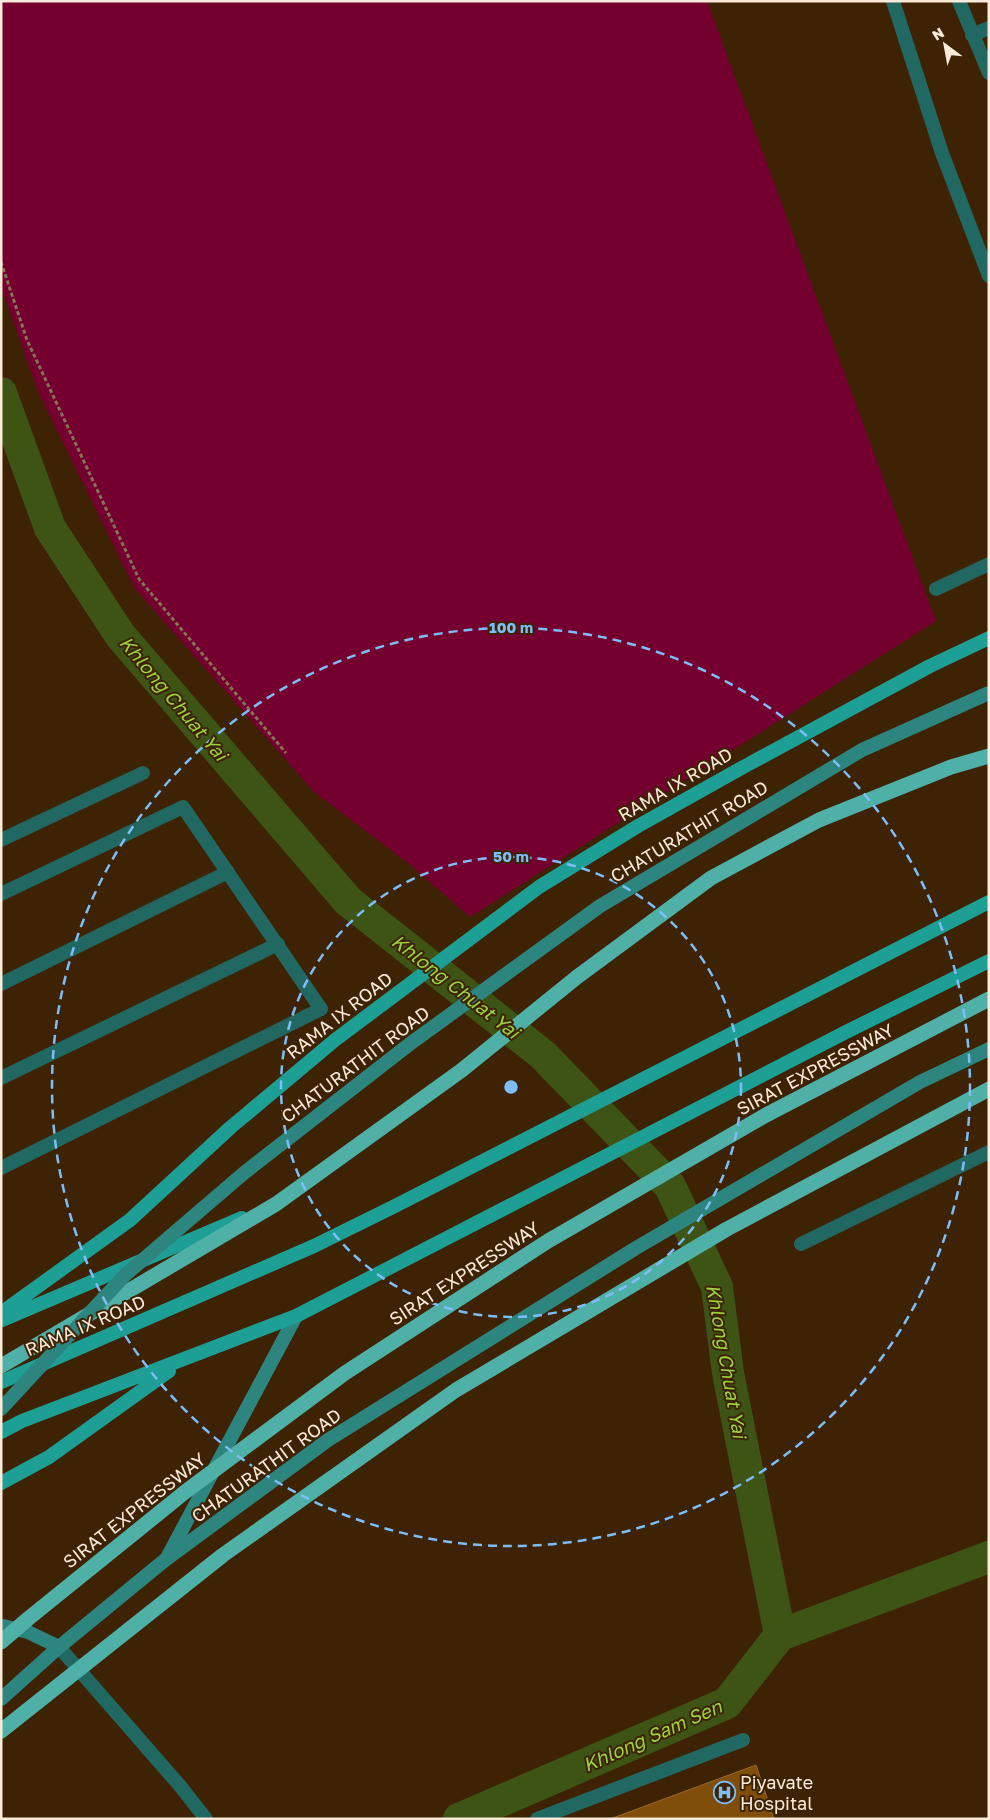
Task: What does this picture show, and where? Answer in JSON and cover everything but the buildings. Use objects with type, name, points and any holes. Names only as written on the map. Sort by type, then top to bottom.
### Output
[{"type":"highway","points":[[1,1366],[276,1204],[462,1070],[576,977],[711,878],[819,820],[951,768],[989,756]]},
{"type":"highway","name":"SIRAT EXPRESSWAY","points":[[1,1642],[185,1492],[345,1373],[426,1320],[548,1241],[766,1115],[989,999]]},
{"type":"highway","points":[[1,1731],[223,1555],[456,1390],[727,1229],[989,1089]]},
{"type":"main road","name":"RAMA IX ROAD","points":[[1,1313],[130,1220],[231,1126],[335,1040],[539,887],[638,826],[746,765],[930,666],[989,638]]},
{"type":"main road","name":"CHATURATHIT ROAD","points":[[1,1409],[125,1275],[244,1173],[419,1038],[600,906],[862,750],[989,693]]},
{"type":"main road","name":"RAMA IX ROAD","points":[[1,1382],[314,1246],[989,902]]},
{"type":"main road","points":[[1,1432],[22,1421],[296,1316],[846,1032],[989,961]]},
{"type":"main road","name":"CHATURATHIT ROAD","points":[[1,1699],[59,1647],[165,1560],[328,1440],[636,1248],[920,1082],[989,1049]]},
{"type":"main road","points":[[1,1320],[276,1204]]},
{"type":"main road","points":[[165,1560],[296,1316]]},
{"type":"main road","points":[[1,1483],[49,1457],[184,1360]]},
{"type":"main road","points":[[1,1627],[28,1632],[59,1647]]},
{"type":"street","points":[[893,1],[942,153],[989,276]]},
{"type":"street","points":[[959,1],[989,73]]},
{"type":"street","points":[[972,35],[989,28]]},
{"type":"street","points":[[936,589],[989,564]]},
{"type":"street","points":[[1,840],[143,773]]},
{"type":"street","points":[[1,894],[183,807],[322,1009],[1,1168]]},
{"type":"street","points":[[1,984],[228,872]]},
{"type":"street","points":[[1,1078],[278,944]]},
{"type":"street","points":[[801,1244],[989,1152]]},
{"type":"street","points":[[59,1647],[181,1787],[206,1819]]},
{"type":"street","points":[[537,1819],[743,1740]]},
{"type":"path","points":[[1,262],[28,340],[139,580],[286,754]]},
{"type":"shaded area","points":[[1,1],[707,1],[936,621],[470,917],[409,864],[314,792],[135,589],[38,392],[1,287]]},
{"type":"waterway","name":"Khlong Chuat Yai","points":[[1,393],[50,528],[120,635],[348,901],[543,1055],[670,1186],[717,1287],[728,1373],[780,1635]]},
{"type":"waterway","name":"Khlong Sam Sen","points":[[459,1819],[727,1703],[780,1635],[989,1557]]},
{"type":"place","name":"Piyavate Hospital","points":[[724,1792]]}]
